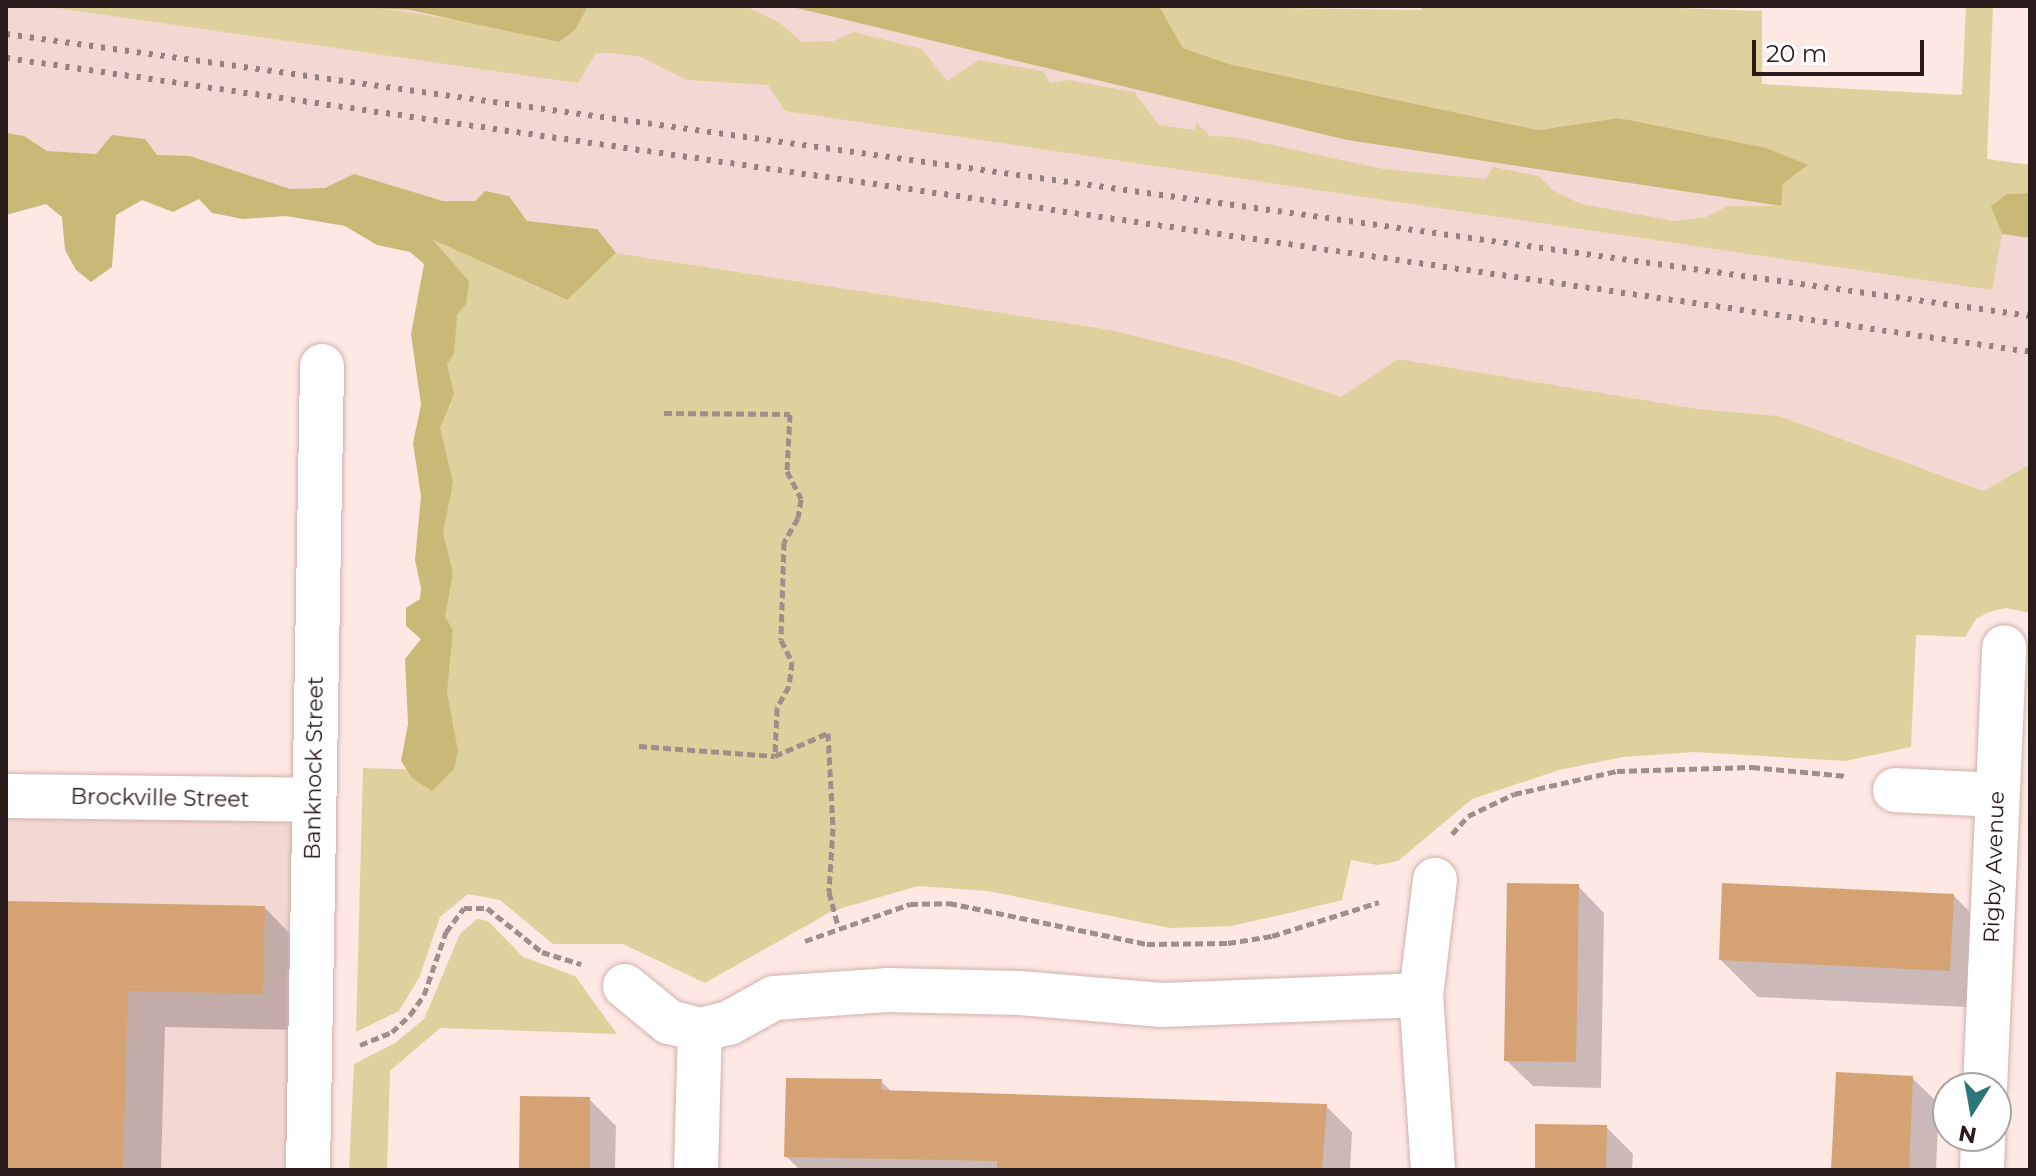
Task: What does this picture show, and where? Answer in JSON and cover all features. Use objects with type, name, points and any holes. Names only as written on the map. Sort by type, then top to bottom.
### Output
[{"type":"street","name":"Banknock Street","points":[[308,1170],[322,366]]},
{"type":"street","name":"Rigby Avenue","points":[[1986,1072],[2004,647]]},
{"type":"street","points":[[1895,790],[1997,795]]},
{"type":"street","name":"Brockville Street","points":[[6,796],[313,800]]},
{"type":"street","points":[[1433,1170],[1421,995],[1435,880]]},
{"type":"street","points":[[625,986],[669,1022],[700,1030],[729,1023],[774,998],[947,989],[1162,1005],[1421,995]]},
{"type":"street","points":[[696,1170],[700,1030]]},
{"type":"path","points":[[664,413],[664,409],[790,414],[787,471],[801,499],[798,518],[784,542],[781,640],[792,662],[789,686],[777,708],[775,756]]},
{"type":"path","points":[[639,746],[775,756],[828,733],[833,828],[829,892],[838,926]]},
{"type":"path","points":[[774,998],[789,949],[838,926],[910,904],[949,903],[1147,944],[1228,943],[1349,915],[1435,880],[1451,835],[1468,816],[1514,794],[1617,771],[1752,767],[1862,777],[1895,790]]},
{"type":"path","points":[[311,1050],[366,1045],[392,1032],[424,995],[454,918],[475,904],[499,915],[542,952],[596,968],[625,986]]},
{"type":"shaded area","points":[[6,6],[520,6],[572,18],[621,6],[788,6],[1347,140],[2030,238],[2030,464],[1985,491],[1779,416],[1698,409],[1398,359],[1341,397],[1228,359],[1111,330],[616,253],[567,300],[430,237],[6,163]]},
{"type":"shaded area","points":[[43,6],[374,7],[514,29],[559,42],[575,30],[587,6],[745,6],[780,23],[802,42],[834,41],[853,32],[922,49],[947,81],[979,60],[1043,71],[1050,83],[1068,80],[1134,92],[1159,125],[1194,130],[1197,123],[1210,136],[1235,137],[1383,169],[1486,179],[1493,167],[1539,176],[1552,190],[1581,204],[1674,221],[1706,217],[1728,206],[1780,206],[1783,184],[1807,166],[1620,118],[1538,130],[1229,64],[1183,48],[1159,6],[1421,10],[1422,6],[1622,6],[1762,11],[1762,84],[1962,95],[1966,6],[1993,6],[1987,159],[2030,165],[2030,193],[2007,194],[1992,206],[2002,234],[1992,290],[785,111],[768,85],[687,80],[641,57],[614,53],[596,53],[578,83]]},
{"type":"shaded area","points":[[339,6],[587,8],[575,30],[559,42],[410,10]]},
{"type":"shaded area","points":[[788,6],[1159,6],[1183,48],[1229,64],[1538,130],[1619,118],[1766,148],[1808,165],[1783,184],[1781,206],[1347,140]]},
{"type":"shaded area","points":[[6,133],[24,136],[47,151],[96,154],[112,135],[145,139],[157,155],[190,156],[290,189],[325,188],[354,174],[443,201],[475,201],[485,191],[509,196],[527,221],[597,229],[616,253],[567,300],[432,239],[469,281],[466,304],[457,315],[454,354],[447,364],[454,394],[440,428],[453,482],[443,533],[453,573],[445,617],[453,630],[447,692],[458,751],[454,769],[432,791],[412,778],[401,761],[408,724],[405,659],[421,639],[406,626],[406,608],[420,599],[421,588],[415,560],[421,496],[413,443],[421,405],[411,334],[424,264],[410,252],[377,245],[345,226],[286,216],[243,219],[212,213],[199,199],[173,212],[142,200],[116,215],[112,267],[91,282],[76,270],[65,250],[62,217],[46,204],[6,215]]},
{"type":"shaded area","points":[[2030,193],[2030,238],[2002,234],[1991,206],[2007,194]]},
{"type":"shaded area","points":[[430,237],[566,300],[616,253],[1111,330],[1228,359],[1341,397],[1398,359],[1698,409],[1779,416],[1984,491],[2030,464],[2030,613],[2006,608],[1989,612],[1976,619],[1965,637],[1916,635],[1911,747],[1845,761],[1695,752],[1623,757],[1559,770],[1472,799],[1398,861],[1377,865],[1351,860],[1342,900],[1231,926],[1170,928],[988,891],[918,886],[832,911],[705,983],[623,944],[553,944],[500,900],[468,894],[440,917],[420,976],[399,1011],[356,1032],[363,768],[427,770]]},
{"type":"shaded area","points":[[6,796],[312,800],[304,1170],[6,1170]]},
{"type":"shaded area","points":[[477,919],[488,921],[523,957],[575,976],[617,1034],[440,1028],[390,1071],[387,1170],[349,1170],[354,1064],[395,1043],[424,1019],[460,934]]},
{"type":"building","points":[[1507,883],[1579,884],[1576,1062],[1504,1061]]},
{"type":"building","points":[[1722,883],[1954,894],[1950,971],[1719,960]]},
{"type":"building","points":[[6,901],[265,906],[263,994],[128,991],[123,1170],[6,1170]]},
{"type":"building","points":[[1836,1072],[1913,1076],[1909,1170],[1831,1170]]},
{"type":"building","points":[[786,1078],[882,1079],[881,1090],[1327,1104],[1322,1170],[997,1170],[997,1161],[784,1157]]},
{"type":"building","points":[[520,1096],[590,1097],[590,1170],[519,1170]]},
{"type":"building","points":[[1535,1124],[1607,1125],[1606,1170],[1535,1170]]},
{"type":"railway","points":[[6,34],[2030,316]]},
{"type":"railway","points":[[6,58],[2030,352]]}]
